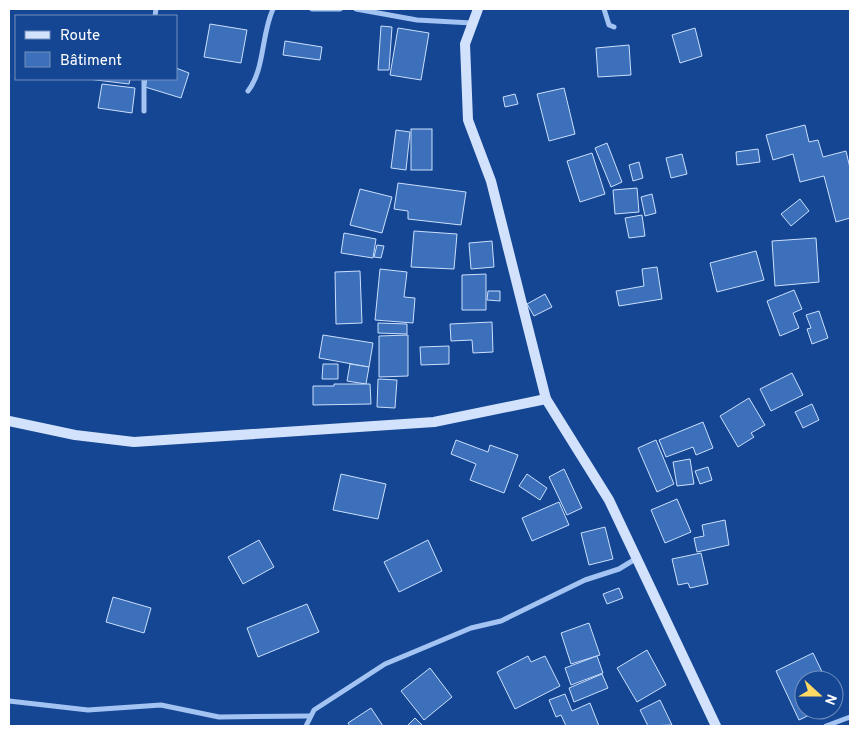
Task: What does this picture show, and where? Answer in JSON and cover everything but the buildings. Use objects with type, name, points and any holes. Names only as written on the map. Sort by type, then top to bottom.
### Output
[{"type":"street","points":[[248,91],[255,83],[263,39],[273,9]]},
{"type":"street","points":[[312,9],[340,9]]},
{"type":"street","points":[[356,9],[417,20],[473,23]]},
{"type":"street","points":[[478,9],[465,44],[468,120],[491,181],[546,399],[609,500],[716,726]]},
{"type":"street","points":[[604,9],[609,25],[614,27]]},
{"type":"street","points":[[144,80],[144,111]]},
{"type":"street","points":[[9,421],[75,435],[134,442],[434,422],[546,399]]},
{"type":"street","points":[[306,726],[314,710],[385,664],[471,628],[501,622],[585,580],[619,569],[638,558]]},
{"type":"street","points":[[9,701],[88,710],[161,705],[219,717],[310,716]]},
{"type":"street","points":[[826,726],[850,718]]}]
